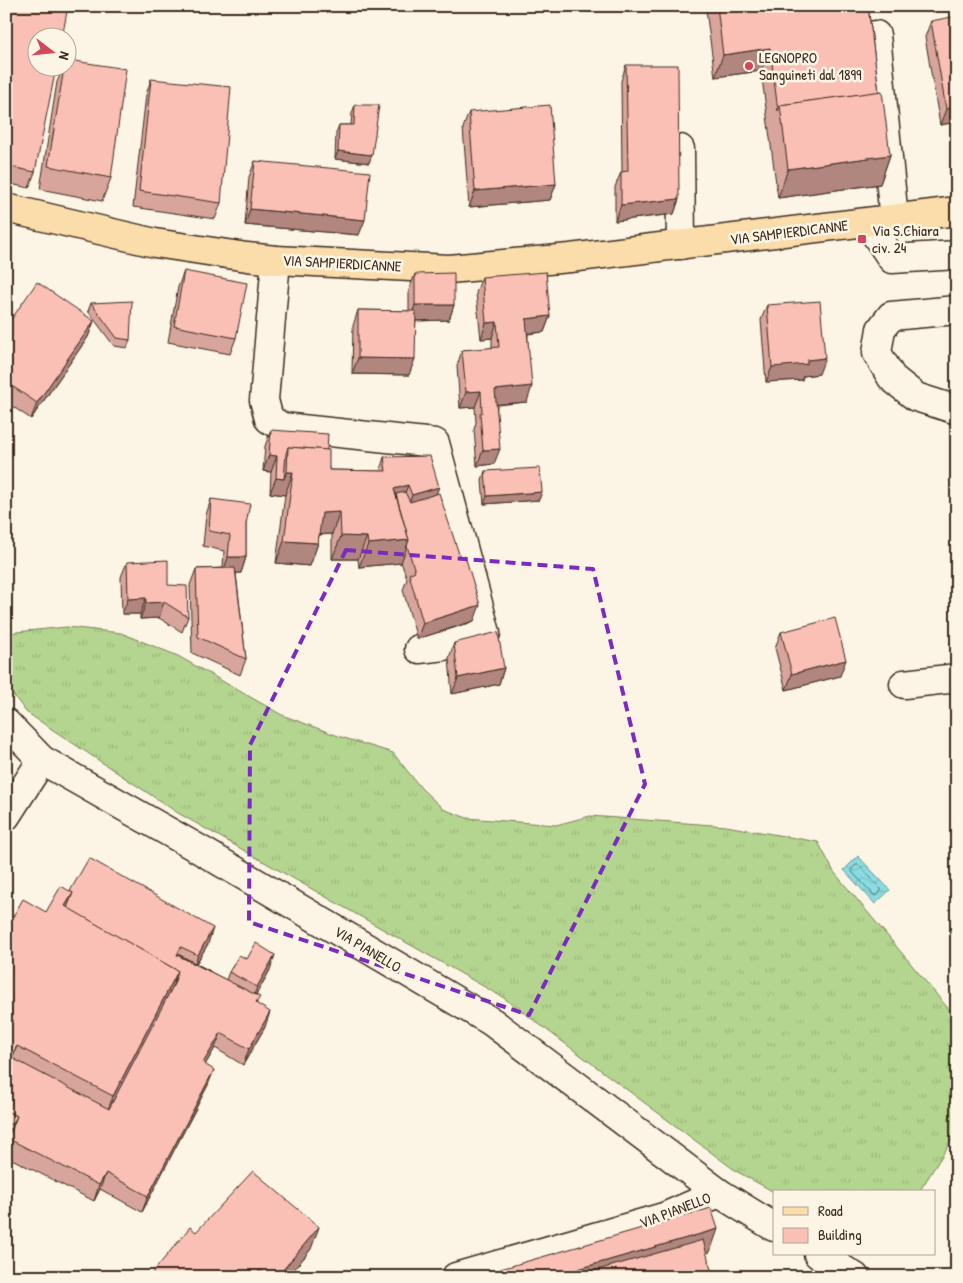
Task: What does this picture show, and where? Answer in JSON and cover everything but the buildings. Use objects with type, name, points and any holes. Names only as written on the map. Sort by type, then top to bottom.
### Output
[{"type":"main road","name":"VIA SAMPIERDICANNE","points":[[6,208],[155,243],[276,260],[449,269],[570,258],[957,212]]},
{"type":"street","points":[[876,36],[881,221],[892,259],[957,257]]},
{"type":"street","points":[[680,149],[681,245]]},
{"type":"street","points":[[276,260],[264,400],[269,419],[282,427],[435,443],[486,633],[444,646],[419,649]]},
{"type":"street","points":[[957,310],[892,316],[881,329],[877,352],[892,378],[916,396],[957,410]]},
{"type":"street","points":[[904,684],[957,678]]},
{"type":"street","name":"VIA PIANELLO","points":[[6,723],[42,760],[197,848],[492,1022],[720,1193],[773,1226]]},
{"type":"street","points":[[6,816],[42,760]]},
{"type":"street","name":"VIA PIANELLO","points":[[456,1277],[664,1218],[720,1193]]},
{"type":"highlighted area","points":[[346,550],[593,569],[645,784],[529,1015],[249,922],[250,745]]},
{"type":"green space","points":[[67,627],[121,633],[178,656],[282,715],[341,737],[393,753],[421,788],[443,809],[467,818],[556,825],[590,816],[726,826],[818,842],[834,872],[957,1019],[957,1132],[920,1190],[773,1191],[736,1171],[504,998],[178,813],[26,712],[6,685],[6,633]]},
{"type":"water","points":[[858,856],[890,890],[875,904],[844,870]]},
{"type":"place","name":"LEGNOPRO Sanguineti dal 1899","points":[[749,66]]},
{"type":"place","name":"Via S.Chiara civ. 24","points":[[862,239]]}]
